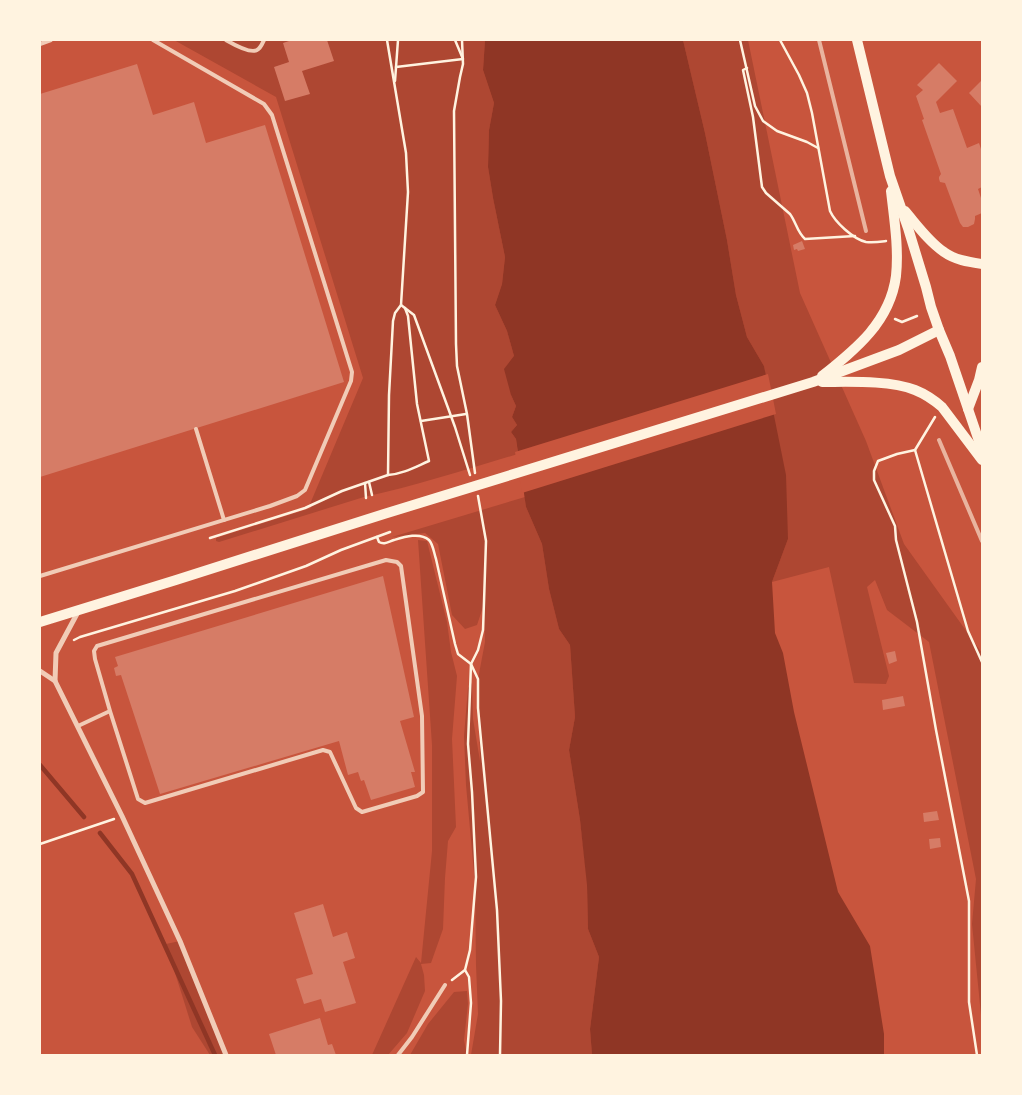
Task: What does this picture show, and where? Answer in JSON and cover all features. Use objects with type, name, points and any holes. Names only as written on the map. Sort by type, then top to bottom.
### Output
[{"type":"main road","points":[[857,40],[890,176],[902,208],[939,330],[950,356],[982,450]]},
{"type":"main road","points":[[813,382],[855,349],[874,329],[889,301],[896,275],[896,240],[890,176]]},
{"type":"main road","points":[[902,208],[932,242],[944,252],[966,262],[982,264]]},
{"type":"main road","points":[[40,622],[813,382],[900,350],[939,330]]},
{"type":"main road","points":[[968,409],[982,367]]},
{"type":"main road","points":[[813,382],[857,382],[895,385],[916,390],[942,407],[982,460]]},
{"type":"street","points":[[80,609],[56,653],[55,681],[122,816],[180,941],[226,1055]]},
{"type":"street","points":[[40,671],[55,681]]},
{"type":"lane","points":[[40,44],[51,40]]},
{"type":"lane","points":[[40,576],[297,496],[305,490],[351,381],[352,372],[272,115],[264,104],[153,40]]},
{"type":"lane","points":[[226,40],[255,52],[260,48],[264,40]]},
{"type":"lane","points":[[196,429],[224,520]]},
{"type":"lane","points":[[386,560],[397,562],[401,566],[422,716],[423,792],[417,796],[362,812],[356,808],[330,752],[323,750],[146,803],[138,800],[110,711],[95,660],[94,651],[97,646],[386,560]]},
{"type":"lane","points":[[78,726],[110,711]]},
{"type":"lane","points":[[398,1055],[412,1037],[445,985]]},
{"type":"path","points":[[387,40],[406,154],[408,192],[401,305],[395,313],[393,321],[389,395],[388,475]]},
{"type":"path","points":[[395,87],[398,40]]},
{"type":"path","points":[[455,40],[463,59]]},
{"type":"path","points":[[462,40],[463,64],[454,111],[456,344],[457,366],[467,414],[475,473]]},
{"type":"path","points":[[740,40],[755,106],[763,121],[777,131],[818,148]]},
{"type":"path","points":[[780,40],[807,93],[832,216],[843,228],[865,242],[876,243],[896,240]]},
{"type":"path","points":[[396,67],[463,59]]},
{"type":"path","points":[[747,68],[743,70],[753,117],[762,187],[766,193],[790,214],[800,235],[805,239],[855,236]]},
{"type":"path","points":[[401,305],[414,314],[470,474]]},
{"type":"path","points":[[210,538],[304,508],[342,491],[388,475],[407,471],[429,460],[417,404],[408,316],[405,308]]},
{"type":"path","points":[[895,319],[902,322],[917,316]]},
{"type":"path","points":[[942,407],[915,450],[878,461],[874,471],[874,480],[895,526],[896,540],[916,622],[969,901],[969,1002],[977,1055]]},
{"type":"path","points":[[421,421],[467,414]]},
{"type":"path","points":[[915,450],[968,631],[982,662]]},
{"type":"path","points":[[369,482],[372,495]]},
{"type":"path","points":[[365,483],[366,498]]},
{"type":"path","points":[[445,985],[465,970],[470,950],[476,877],[468,744],[471,664],[478,650],[483,630],[486,541],[476,493]]},
{"type":"path","points":[[69,644],[80,637],[235,591],[306,566],[341,550],[390,532]]},
{"type":"path","points":[[377,537],[379,542],[383,544],[410,536],[429,540],[436,559],[454,644],[458,654],[471,664],[478,679],[479,718],[497,910],[501,1001],[500,1055]]},
{"type":"path","points":[[40,844],[122,816]]},
{"type":"path","points":[[465,970],[469,977],[471,1003],[467,1055]]},
{"type":"shaded area","points":[[174,40],[485,40],[483,70],[494,103],[489,130],[488,167],[505,257],[502,284],[495,305],[507,331],[514,356],[511,395],[516,406],[512,417],[517,425],[511,432],[516,439],[518,454],[422,483],[364,497],[219,542],[216,541],[216,538],[311,508],[310,504],[363,378],[276,97]]},
{"type":"shaded area","points":[[485,40],[683,40],[705,133],[736,295],[747,337],[764,366],[786,475],[788,539],[772,582],[775,633],[783,653],[794,712],[838,892],[870,946],[884,1034],[884,1055],[592,1055],[590,1029],[599,957],[588,929],[587,885],[580,820],[569,750],[575,717],[570,645],[559,629],[549,589],[542,544],[526,507],[516,439],[511,432],[517,425],[512,417],[516,406],[504,369],[514,356],[507,331],[495,305],[502,284],[505,257],[488,167],[489,130],[494,103],[483,70]]},
{"type":"shaded area","points":[[683,40],[748,40],[800,293],[866,441],[904,544],[982,653],[982,1025],[972,924],[976,879],[929,642],[887,610],[875,580],[867,587],[889,676],[886,684],[854,683],[829,567],[772,582],[788,539],[764,366],[747,337],[736,295],[705,133]]},
{"type":"shaded area","points":[[525,497],[526,507],[542,544],[549,589],[559,629],[570,645],[575,717],[569,750],[587,879],[588,929],[599,957],[590,1029],[592,1055],[471,1055],[478,1014],[475,884],[466,785],[464,736],[468,688],[472,683],[473,719],[480,761],[478,679],[485,642],[484,604],[477,625],[465,629],[452,615],[438,544],[425,533],[392,537]]},
{"type":"shaded area","points":[[418,540],[427,541],[447,622],[451,652],[457,676],[452,739],[456,827],[448,841],[443,929],[431,963],[421,964],[425,991],[407,1033],[388,1055],[372,1055],[416,957],[421,963],[432,851],[432,745]]},
{"type":"shaded area","points":[[180,941],[226,1055],[210,1055],[192,1027],[166,944]]},
{"type":"shaded area","points":[[467,991],[468,1004],[464,1040],[467,1055],[410,1055],[428,1024],[454,992]]},
{"type":"pier","points":[[768,374],[776,414],[522,493],[515,452]]},
{"type":"building","points":[[292,40],[327,40],[334,61],[302,71],[310,94],[285,101],[274,67],[289,62],[283,43]]},
{"type":"building","points":[[939,63],[957,81],[936,102],[940,113],[953,109],[967,148],[979,143],[982,152],[982,187],[978,189],[982,201],[982,213],[975,216],[974,224],[968,227],[963,227],[960,223],[945,183],[940,182],[939,177],[941,174],[922,120],[924,119],[916,96],[923,90],[917,85]]},
{"type":"building","points":[[137,64],[153,115],[194,102],[206,143],[265,125],[344,382],[40,477],[40,94]]},
{"type":"building","points":[[982,80],[982,107],[969,93]]},
{"type":"building","points":[[802,241],[805,249],[794,250],[793,245]]},
{"type":"building","points":[[383,576],[414,717],[400,721],[415,772],[411,772],[415,787],[371,800],[364,780],[361,781],[358,772],[348,775],[339,741],[160,794],[121,675],[116,676],[114,668],[118,666],[115,657]]},
{"type":"building","points":[[895,651],[897,661],[889,664],[886,653]]},
{"type":"building","points":[[903,696],[905,706],[883,710],[882,700]]},
{"type":"building","points":[[937,811],[939,820],[924,822],[923,813]]},
{"type":"building","points":[[940,838],[941,847],[930,849],[929,839]]},
{"type":"building","points":[[323,904],[333,937],[347,932],[355,958],[343,962],[356,1003],[325,1012],[321,999],[304,1004],[296,979],[313,974],[294,913]]},
{"type":"building","points":[[320,1018],[328,1045],[332,1044],[336,1055],[276,1055],[269,1034]]},
{"type":"waterway","points":[[40,765],[84,817]]},
{"type":"waterway","points":[[100,833],[132,874],[215,1055]]},
{"type":"railway","points":[[819,40],[866,231]]},
{"type":"railway","points":[[939,440],[982,541]]}]
